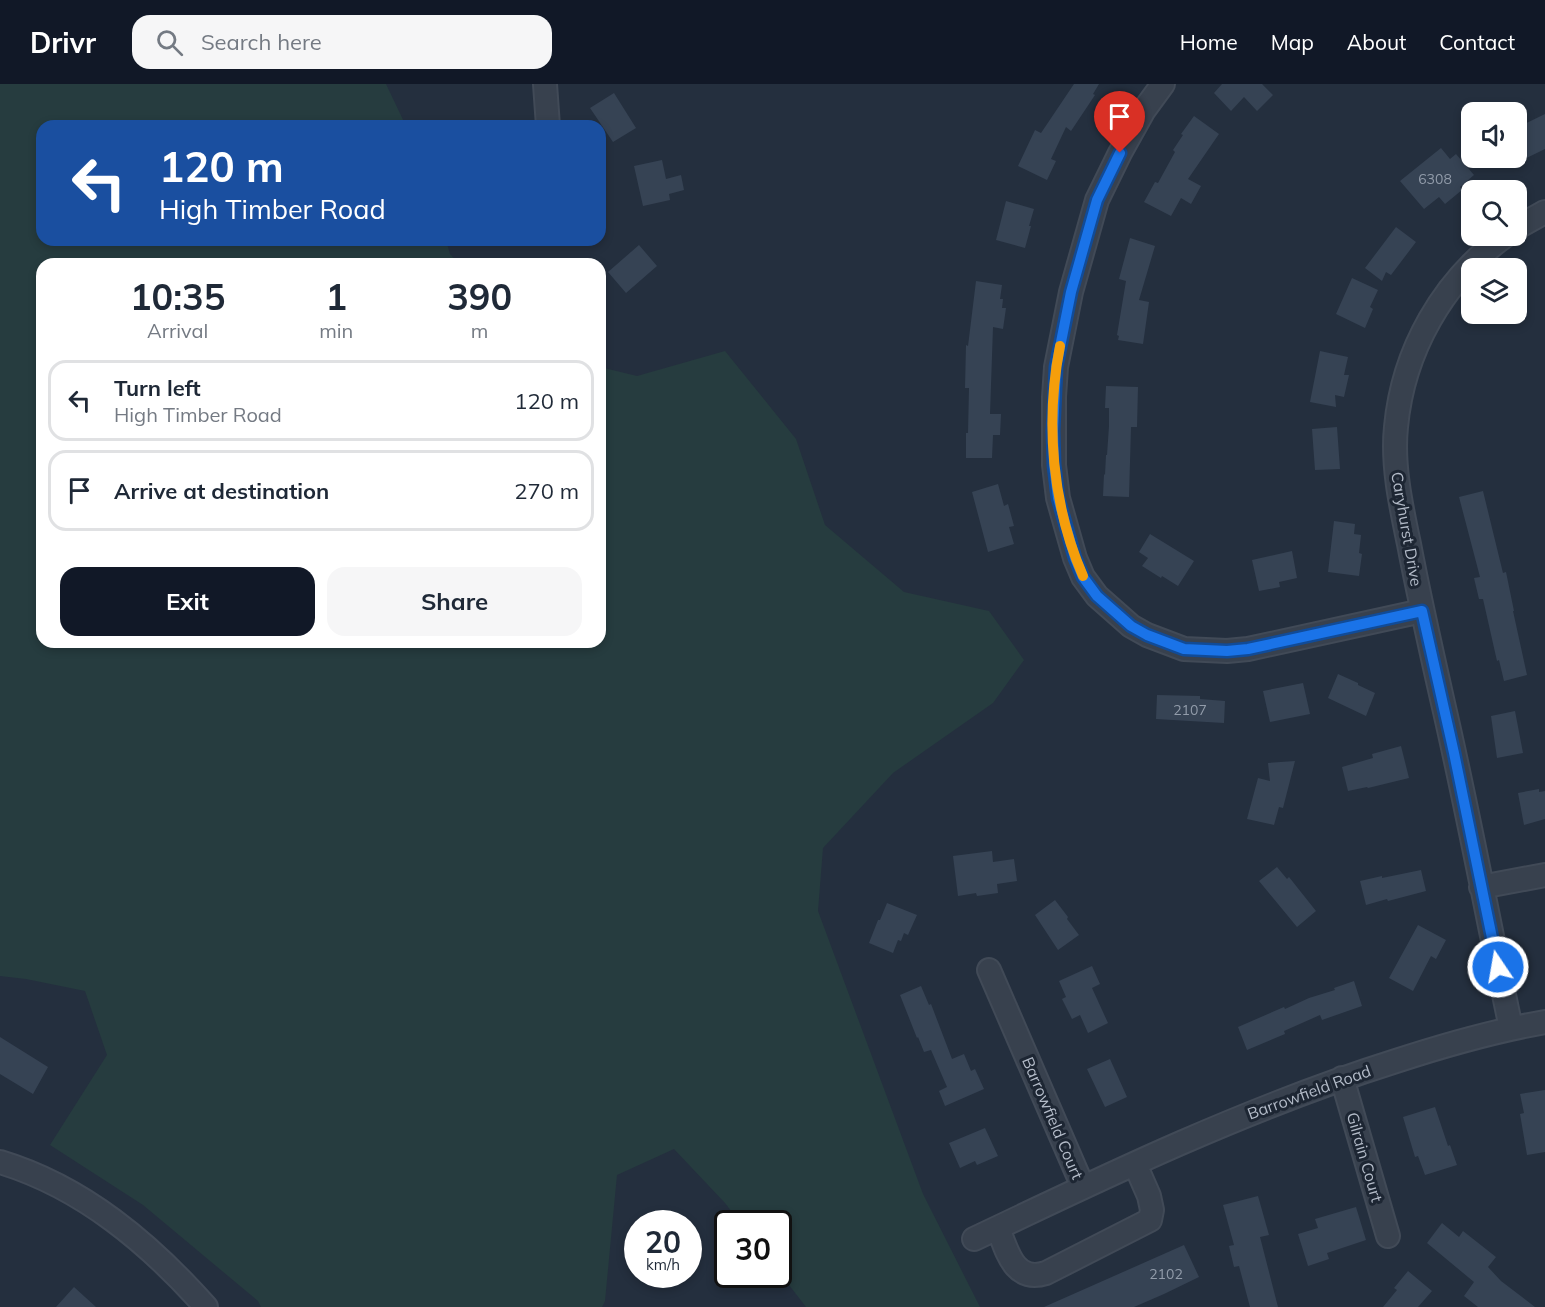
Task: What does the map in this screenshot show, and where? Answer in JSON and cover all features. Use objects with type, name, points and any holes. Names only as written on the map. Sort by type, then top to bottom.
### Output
[{"type":"street","points":[[544,84],[547,120]]},
{"type":"street","points":[[1163,84],[1144,110],[1097,200],[1071,292],[1056,367],[1053,431],[1058,498],[1075,558],[1083,577],[1097,596],[1131,626],[1147,635],[1184,649],[1227,651],[1248,649],[1422,611]]},
{"type":"street","points":[[1527,222],[1545,212]]},
{"type":"street","name":"Caryhurst Drive","points":[[1491,246],[1482,253],[1438,304],[1428,321],[1414,353],[1400,399],[1395,429],[1398,480],[1422,611],[1511,1028]]},
{"type":"street","points":[[1481,887],[1545,875]]},
{"type":"street","name":"Barrowfield Court","points":[[974,1239],[1083,1187],[990,970]]},
{"type":"street","name":"Barrowfield Road","points":[[1083,1187],[1235,1119],[1342,1078],[1438,1047],[1511,1028],[1545,1022]]},
{"type":"street","name":"Gilrain Court","points":[[1342,1078],[1388,1236]]},
{"type":"street","points":[[0,1162],[46,1180],[90,1203],[143,1244],[207,1307]]},
{"type":"street","points":[[998,1228],[1006,1250],[1019,1270],[1027,1275],[1036,1276],[1046,1273],[1150,1220],[1152,1210],[1149,1196],[1135,1164]]},
{"type":"green space","points":[[0,84],[386,84],[403,120],[36,120],[36,246],[448,246],[454,258],[36,258],[36,648],[606,648],[606,368],[637,376],[725,351],[796,439],[825,525],[904,592],[989,611],[1024,660],[993,703],[893,773],[823,848],[818,911],[923,1194],[980,1307],[806,1307],[791,1288],[792,1210],[730,1210],[674,1149],[617,1175],[605,1301],[602,1307],[261,1307],[258,1301],[143,1205],[50,1145],[107,1055],[85,991],[0,976]]},
{"type":"building","points":[[1074,84],[1099,84],[1093,94],[1095,95],[1071,131],[1066,127],[1051,159],[1056,161],[1047,180],[1018,166],[1035,130],[1041,133]]},
{"type":"building","points":[[1222,84],[1262,84],[1273,95],[1257,111],[1244,97],[1231,111],[1214,93]]},
{"type":"building","points":[[614,93],[636,128],[613,142],[606,132],[606,120],[598,120],[590,108]]},
{"type":"building","points":[[1545,114],[1545,149],[1527,158],[1527,123]]},
{"type":"building","points":[[1194,116],[1219,134],[1188,179],[1201,186],[1191,204],[1181,198],[1171,216],[1144,202],[1155,182],[1158,183],[1175,152],[1173,150],[1183,135],[1181,134]]},
{"type":"building","points":[[1441,148],[1450,159],[1456,154],[1461,160],[1461,168],[1468,168],[1474,175],[1468,180],[1461,180],[1461,191],[1445,204],[1439,197],[1424,209],[1400,181]]},
{"type":"building","points":[[662,160],[666,179],[681,175],[684,190],[669,194],[670,200],[643,206],[634,166]]},
{"type":"building","points":[[1006,201],[1034,209],[1025,248],[996,240]]},
{"type":"building","points":[[1396,227],[1416,242],[1391,275],[1386,272],[1382,281],[1365,268]]},
{"type":"building","points":[[1130,238],[1155,246],[1139,300],[1149,302],[1143,344],[1118,340],[1117,335],[1126,281],[1119,279]]},
{"type":"building","points":[[639,245],[657,266],[626,293],[608,272]]},
{"type":"building","points":[[1352,278],[1378,290],[1370,307],[1373,309],[1365,328],[1336,314]]},
{"type":"building","points":[[976,281],[1002,285],[1000,299],[1003,299],[1002,308],[1006,308],[1003,329],[993,327],[990,414],[1001,414],[1000,435],[993,435],[992,458],[966,458],[969,388],[965,388],[966,345],[968,346]]},
{"type":"building","points":[[1320,351],[1348,357],[1344,375],[1349,375],[1344,397],[1335,395],[1336,407],[1310,402]]},
{"type":"building","points":[[1106,386],[1138,387],[1137,427],[1131,427],[1129,497],[1103,496],[1109,426],[1109,408],[1105,408]]},
{"type":"building","points":[[1337,427],[1340,469],[1315,470],[1312,429]]},
{"type":"building","points":[[998,484],[1004,506],[1008,504],[1014,526],[1009,527],[1014,544],[988,552],[972,492]]},
{"type":"building","points":[[1483,491],[1503,573],[1506,572],[1527,675],[1504,681],[1499,660],[1497,661],[1483,599],[1479,599],[1474,578],[1480,577],[1459,497]]},
{"type":"building","points":[[1334,521],[1355,524],[1354,534],[1361,535],[1359,553],[1362,554],[1359,576],[1328,572]]},
{"type":"building","points":[[1150,534],[1194,561],[1178,586],[1142,566],[1148,558],[1139,552]]},
{"type":"building","points":[[1292,551],[1297,578],[1279,582],[1280,587],[1259,591],[1252,560]]},
{"type":"building","points":[[1338,674],[1375,693],[1366,716],[1328,698]]},
{"type":"building","points":[[1303,683],[1310,714],[1270,722],[1263,691]]},
{"type":"building","points":[[1157,695],[1200,696],[1200,699],[1225,701],[1224,723],[1156,719]]},
{"type":"building","points":[[1515,711],[1523,753],[1497,758],[1491,716]]},
{"type":"building","points":[[1401,746],[1409,778],[1348,791],[1342,767],[1373,758],[1372,754]]},
{"type":"building","points":[[1295,761],[1283,808],[1279,807],[1274,825],[1247,819],[1258,778],[1270,781],[1268,763]]},
{"type":"building","points":[[1539,789],[1539,792],[1545,791],[1545,819],[1524,825],[1518,793]]},
{"type":"building","points":[[992,851],[993,862],[1014,859],[1017,881],[997,884],[998,893],[958,896],[953,856]]},
{"type":"building","points":[[1277,867],[1287,879],[1289,877],[1316,911],[1297,927],[1259,881]]},
{"type":"building","points":[[1421,870],[1426,891],[1366,905],[1360,881]]},
{"type":"building","points":[[1055,900],[1079,935],[1058,950],[1035,915]]},
{"type":"building","points":[[887,903],[917,915],[908,935],[904,933],[901,941],[898,940],[893,953],[869,943]]},
{"type":"building","points":[[1418,925],[1446,940],[1436,959],[1431,956],[1413,991],[1389,978]]},
{"type":"building","points":[[1092,966],[1100,984],[1092,988],[1108,1023],[1088,1033],[1080,1015],[1072,1019],[1062,999],[1066,997],[1059,981]]},
{"type":"building","points":[[1354,981],[1362,1006],[1322,1020],[1320,1015],[1284,1031],[1285,1034],[1247,1050],[1238,1027]]},
{"type":"building","points":[[921,986],[929,1005],[931,1004],[952,1059],[964,1054],[971,1071],[975,1069],[984,1089],[945,1106],[939,1091],[947,1087],[931,1050],[924,1052],[900,995]]},
{"type":"building","points":[[0,1037],[48,1067],[33,1094],[0,1074]]},
{"type":"building","points":[[1110,1059],[1127,1097],[1105,1107],[1087,1069]]},
{"type":"building","points":[[1545,1090],[1545,1152],[1527,1155],[1520,1114],[1524,1113],[1520,1094]]},
{"type":"building","points":[[1435,1107],[1457,1165],[1425,1175],[1418,1156],[1415,1157],[1403,1117]]},
{"type":"building","points":[[985,1128],[998,1156],[977,1165],[975,1161],[960,1168],[949,1143]]},
{"type":"building","points":[[1258,1196],[1269,1235],[1260,1237],[1278,1307],[1250,1307],[1239,1266],[1234,1267],[1229,1246],[1234,1245],[1223,1205]]},
{"type":"building","points":[[1356,1207],[1366,1240],[1327,1253],[1329,1259],[1308,1266],[1298,1234],[1318,1228],[1315,1219]]},
{"type":"building","points":[[1442,1223],[1459,1237],[1463,1231],[1496,1257],[1488,1267],[1501,1281],[1535,1307],[1478,1307],[1464,1296],[1474,1282],[1427,1243]]},
{"type":"building","points":[[1184,1245],[1199,1277],[1164,1294],[1134,1307],[1044,1307]]},
{"type":"building","points":[[1408,1271],[1432,1291],[1418,1307],[1383,1307],[1397,1290],[1394,1288]]},
{"type":"building","points":[[74,1287],[96,1307],[56,1307]]},
{"type":"slow traffic","points":[[1060,346],[1054,397],[1054,465],[1058,498],[1066,529],[1083,576]]},
{"type":"route","points":[[1120,153],[1097,200],[1071,292],[1056,367],[1053,431],[1058,498],[1075,558],[1083,577],[1097,596],[1131,626],[1147,635],[1184,649],[1227,651],[1248,649],[1422,611],[1498,967]]}]
